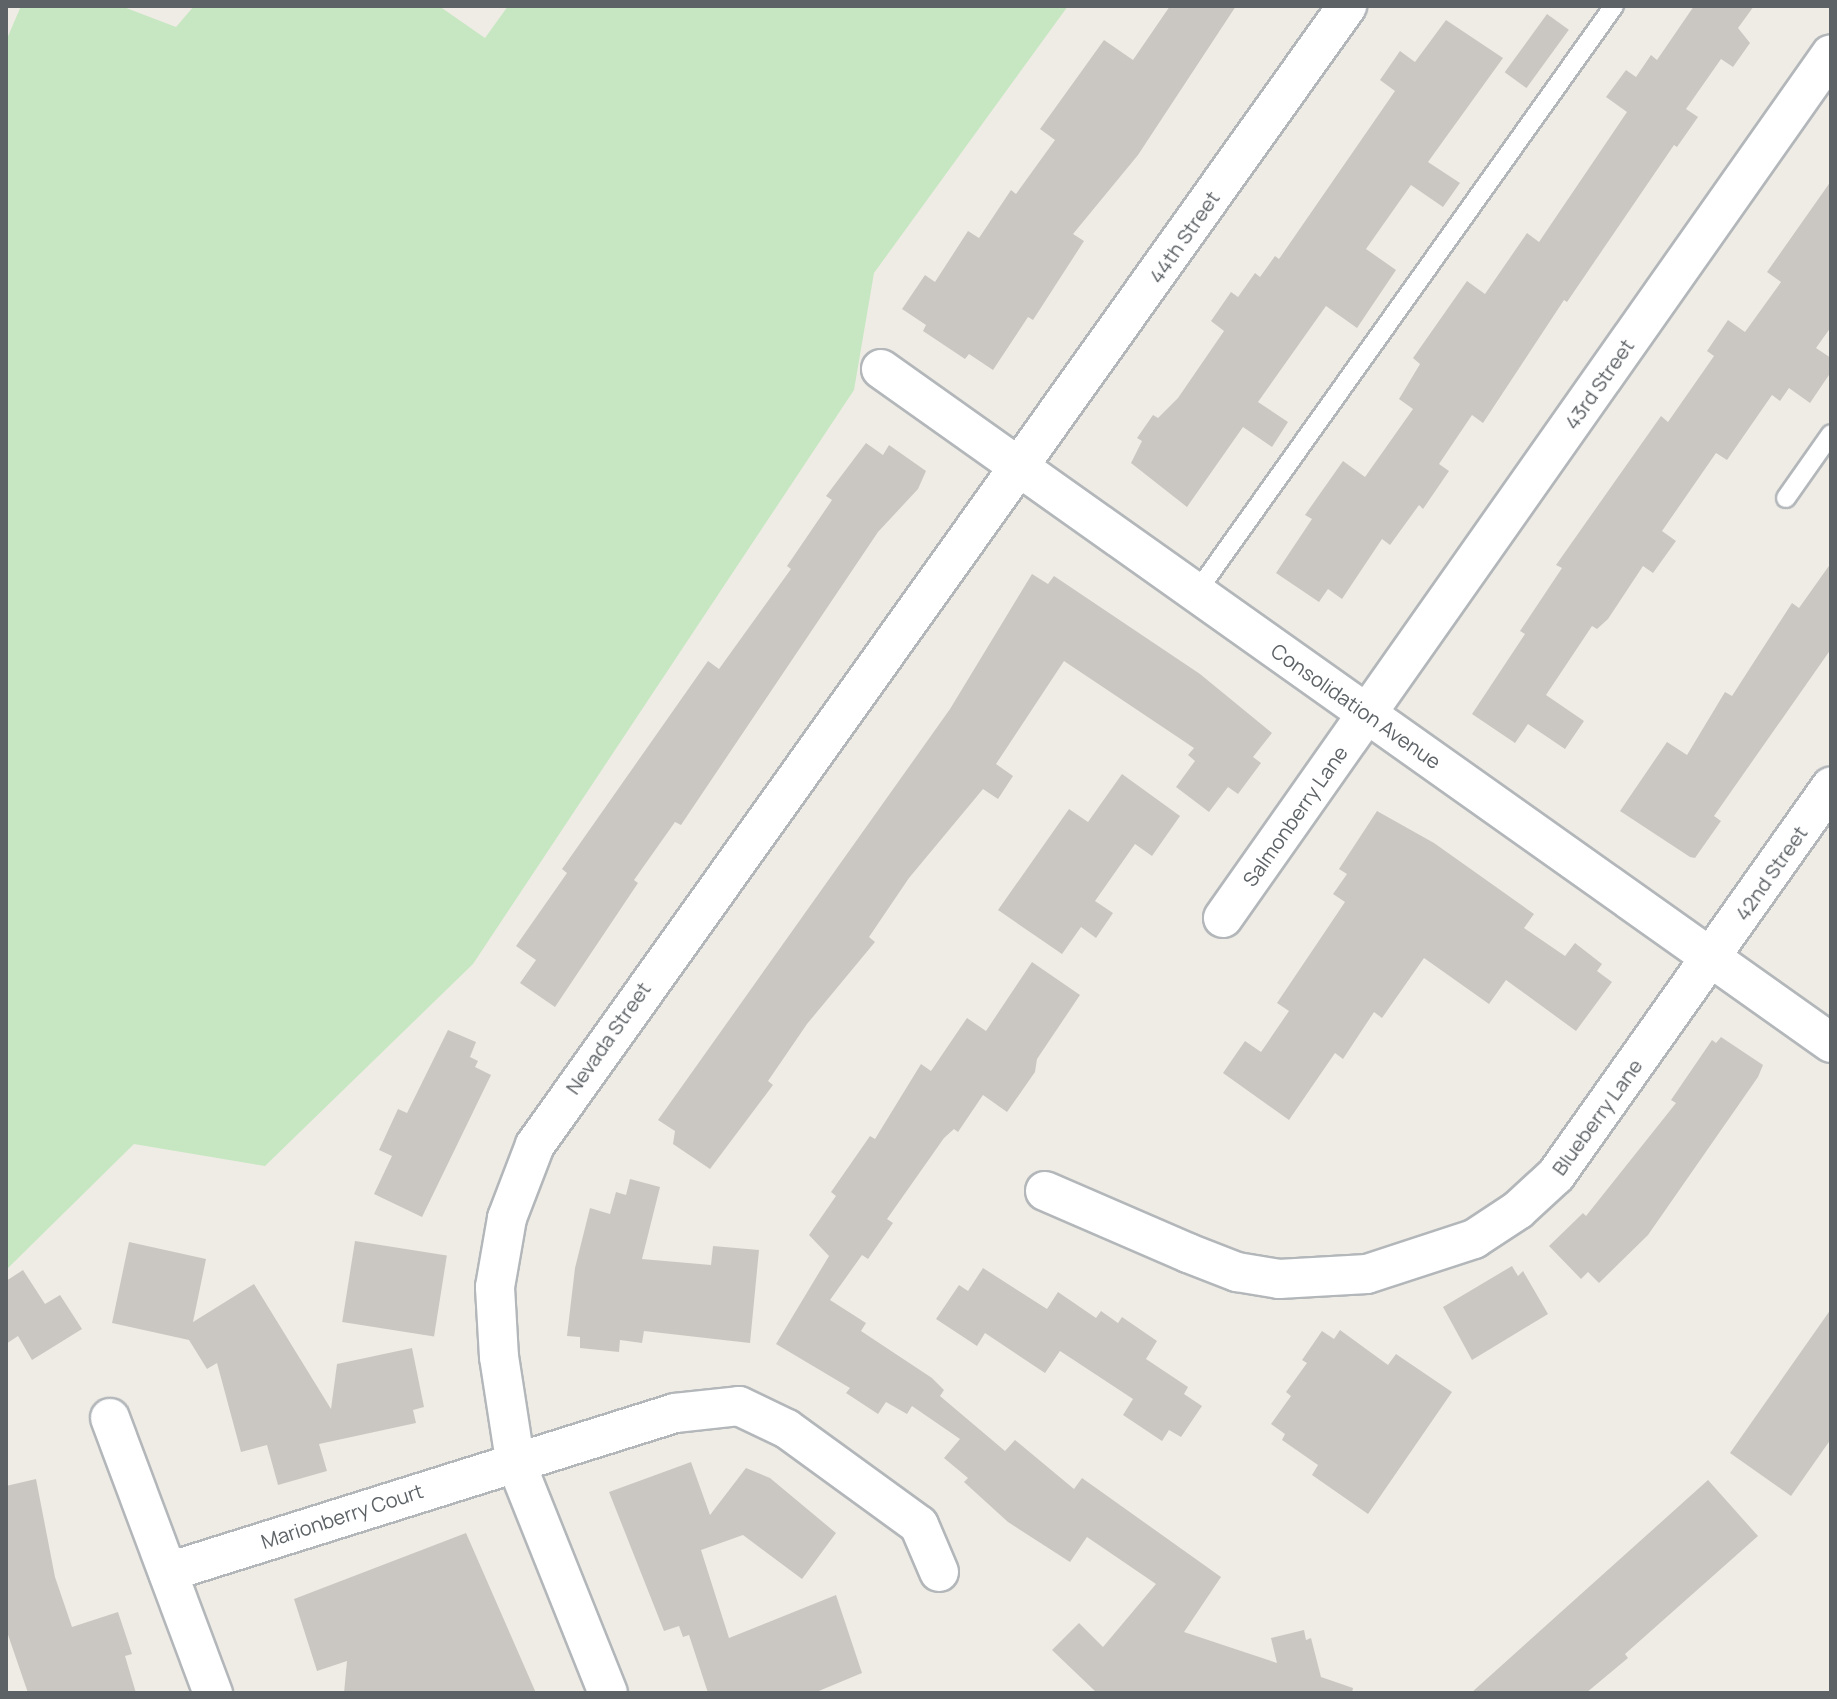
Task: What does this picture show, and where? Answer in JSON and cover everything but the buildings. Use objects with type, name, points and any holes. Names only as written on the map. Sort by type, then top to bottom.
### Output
[{"type":"street","name":"44th Street","points":[[1021,468],[1347,6]]},
{"type":"street","name":"43rd Street","points":[[1367,714],[1831,54]]},
{"type":"street","name":"Consolidation Avenue","points":[[881,369],[1831,1043]]},
{"type":"street","name":"Nevada Street","points":[[608,1693],[515,1460],[499,1357],[495,1287],[507,1218],[535,1145],[1021,468]]},
{"type":"street","name":"Salmonberry Lane","points":[[1223,918],[1367,714]]},
{"type":"street","name":"42nd Street","points":[[1711,958],[1831,787]]},
{"type":"street","name":"Blueberry Lane","points":[[1045,1191],[1237,1272],[1323,1280],[1427,1258],[1507,1217],[1556,1175],[1711,958]]},
{"type":"street","name":"Marionberry Court","points":[[168,1572],[515,1460],[675,1413],[739,1406],[787,1429],[919,1525],[939,1572]]},
{"type":"street","points":[[110,1418],[213,1693]]},
{"type":"lane","points":[[1196,593],[1614,6]]},
{"type":"lane","points":[[1786,498],[1831,434]]},
{"type":"green space","points":[[21,6],[121,6],[176,27],[194,6],[439,6],[485,38],[508,6],[1068,6],[874,273],[854,390],[473,964],[265,1166],[134,1144],[6,1270],[6,41]]}]
